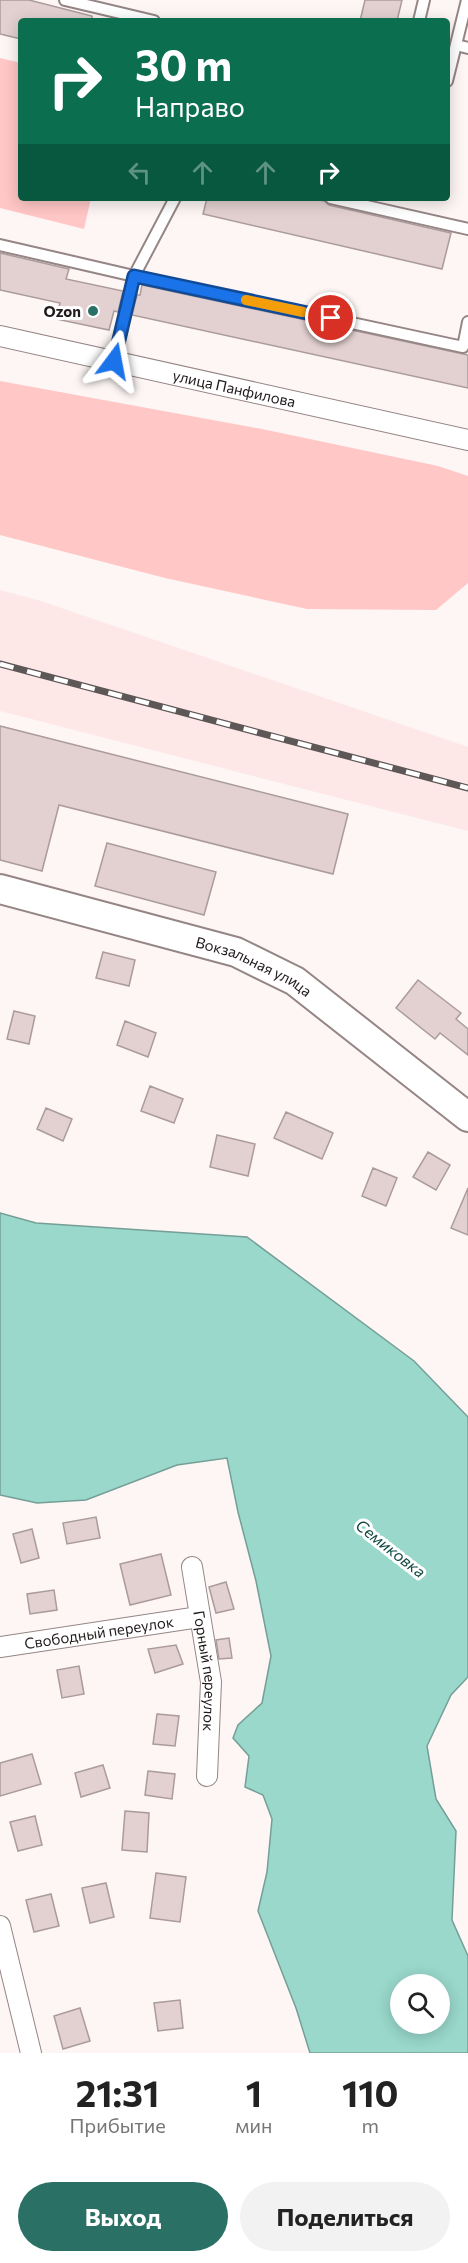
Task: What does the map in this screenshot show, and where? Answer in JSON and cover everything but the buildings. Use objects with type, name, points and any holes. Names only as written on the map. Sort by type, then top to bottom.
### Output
[{"type":"main road","name":"Вокзальная улица","points":[[0,889],[236,952],[295,981],[468,1117]]},
{"type":"street","name":"улица Панфилова","points":[[0,336],[468,440]]},
{"type":"street","name":"Горный переулок","points":[[192,1567],[211,1682],[207,1776]]},
{"type":"street","name":"Свободный переулок","points":[[0,1647],[199,1617]]},
{"type":"street","points":[[0,1926],[31,2053]]},
{"type":"lane","points":[[65,0],[141,18]]},
{"type":"lane","points":[[420,18],[424,0]]},
{"type":"lane","points":[[450,69],[467,0]]},
{"type":"lane","points":[[456,45],[468,48]]},
{"type":"lane","points":[[114,361],[134,276],[173,201]]},
{"type":"lane","points":[[346,201],[468,228]]},
{"type":"lane","points":[[0,245],[463,347],[468,322]]},
{"type":"shaded area","points":[[0,58],[18,62],[18,201],[90,201],[84,229],[0,208]]},
{"type":"shaded area","points":[[0,381],[262,429],[438,466],[468,476],[468,583],[436,610],[307,609],[165,578],[0,535]]},
{"type":"shaded area","points":[[0,590],[41,601],[468,747],[468,831],[0,711]]},
{"type":"water","name":"Семиковка","points":[[0,1213],[36,1223],[247,1237],[414,1361],[468,1417],[468,1677],[451,1695],[427,1746],[436,1799],[456,1831],[452,1920],[468,1956],[468,2053],[310,2053],[296,2008],[258,1911],[267,1872],[272,1819],[263,1795],[245,1787],[249,1756],[233,1738],[238,1725],[262,1703],[271,1656],[227,1458],[177,1465],[86,1500],[37,1503],[0,1495]]},
{"type":"railway","points":[[0,664],[468,788]]},
{"type":"slow traffic","points":[[246,300],[303,312]]},
{"type":"place","name":"Ozon","points":[[93,311]]},
{"type":"route","points":[[114,361],[134,276],[331,318]]}]
